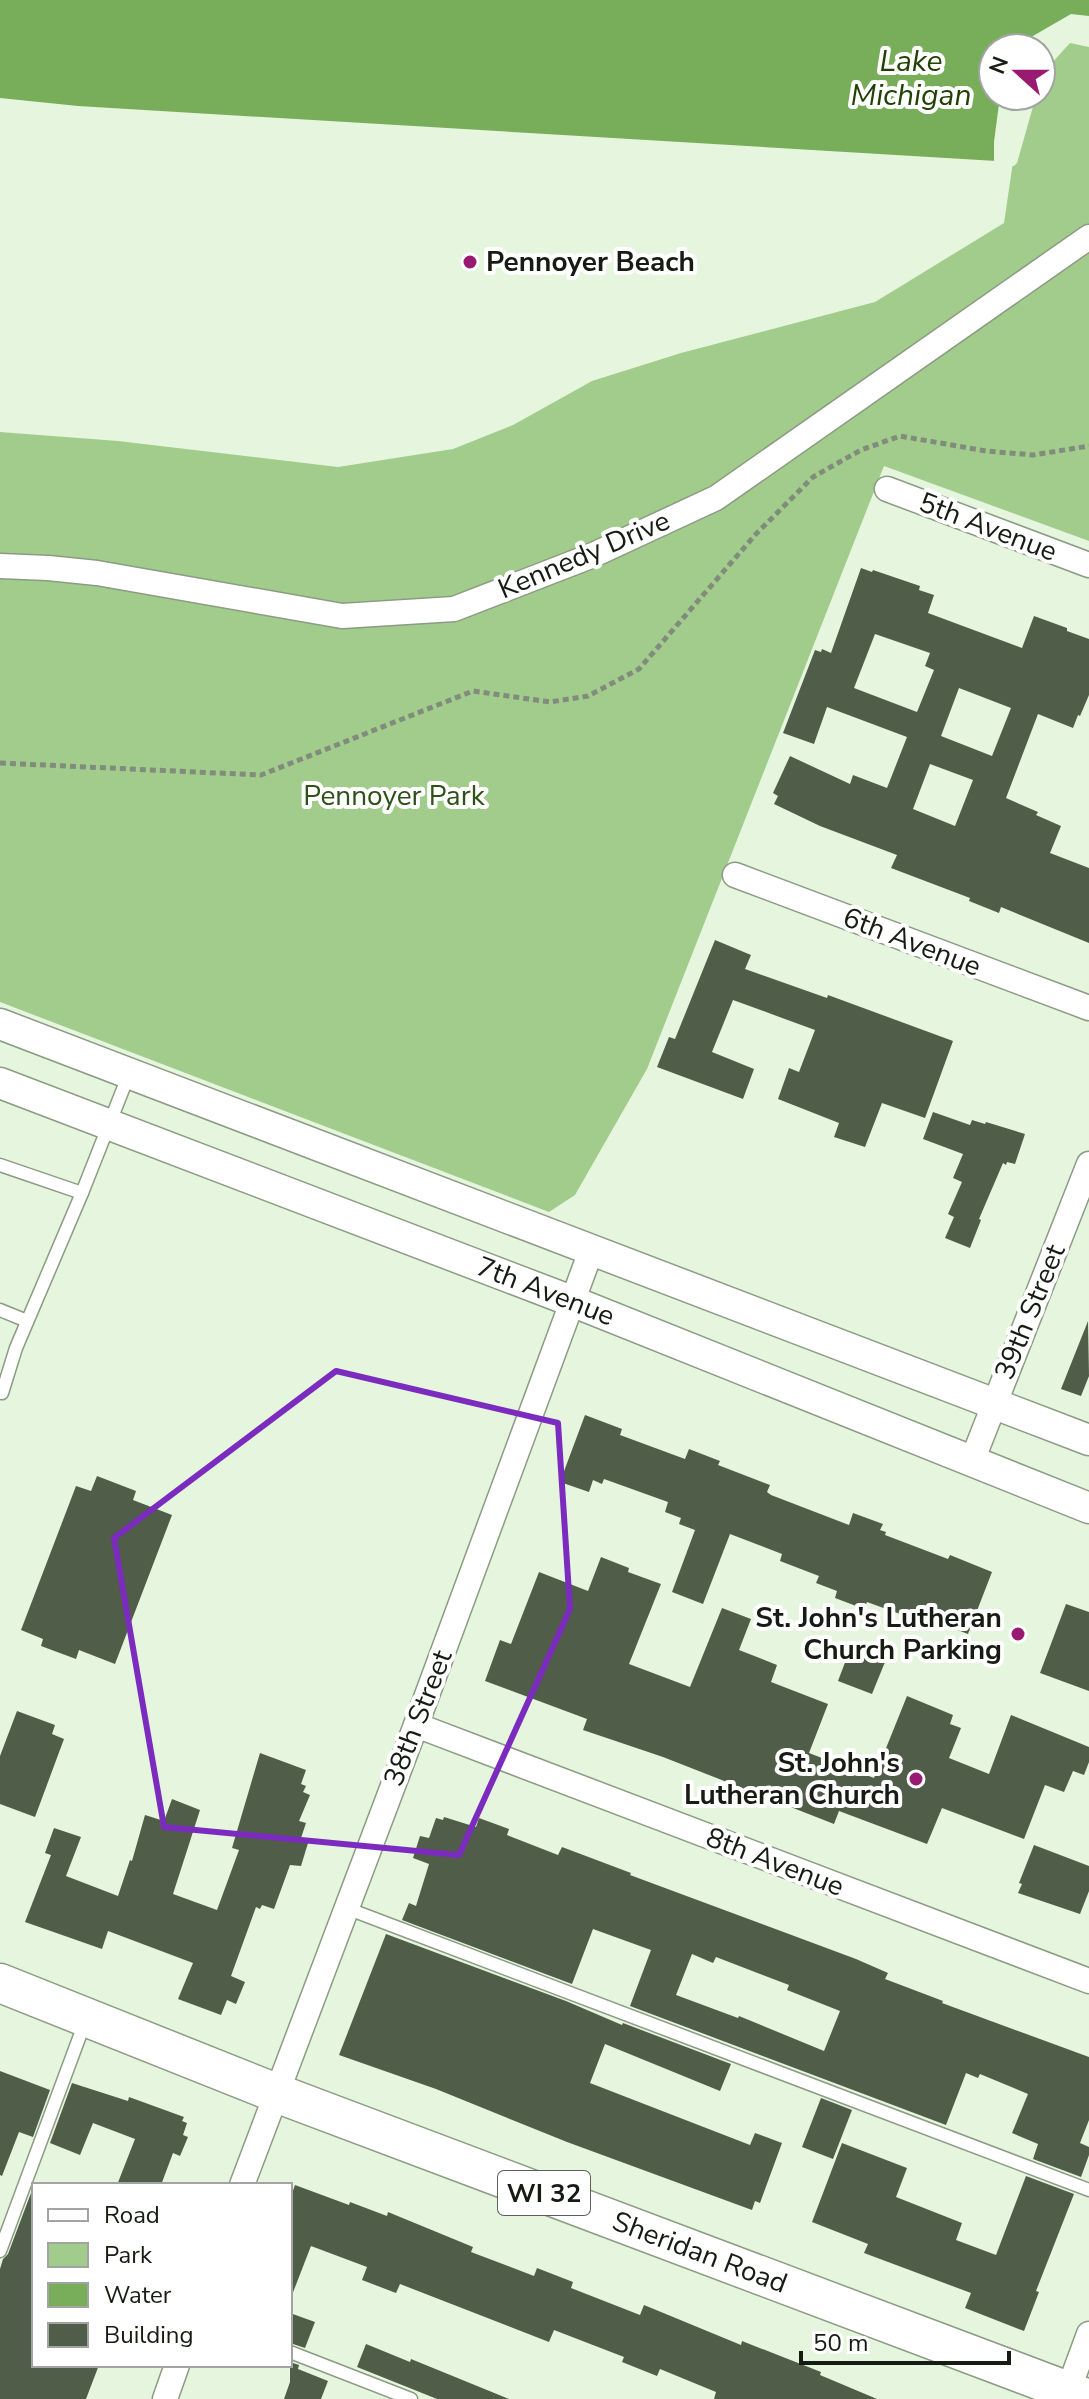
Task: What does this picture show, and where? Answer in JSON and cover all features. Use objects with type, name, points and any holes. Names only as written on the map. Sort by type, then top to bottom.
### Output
[{"type":"main road","name":"Sheridan Road","points":[[0,1983],[276,2093],[1074,2396]]},
{"type":"street","name":"Kennedy Drive","points":[[0,566],[97,573],[342,616],[454,609],[591,556],[716,498],[1089,237]]},
{"type":"street","name":"5th Avenue","points":[[887,489],[1089,565]]},
{"type":"street","name":"6th Avenue","points":[[735,875],[1089,1008]]},
{"type":"street","name":"7th Avenue","points":[[0,1024],[1089,1440]]},
{"type":"street","name":"7th Avenue","points":[[0,1083],[574,1302],[1089,1508]]},
{"type":"street","name":"39th Street","points":[[972,1461],[1089,1164]]},
{"type":"street","name":"38th Street","points":[[243,2183],[591,1251]]},
{"type":"street","name":"8th Avenue","points":[[416,1725],[1089,1981]]},
{"type":"street","points":[[1074,2396],[1089,2334]]},
{"type":"street","points":[[165,2399],[176,2367]]},
{"type":"lane","points":[[2,1393],[16,1348],[129,1074]]},
{"type":"lane","points":[[0,1165],[82,1193]]},
{"type":"lane","points":[[0,1310],[27,1321]]},
{"type":"lane","points":[[346,1908],[1089,2190]]},
{"type":"lane","points":[[0,2251],[4,2226],[87,2018]]},
{"type":"lane","points":[[292,2353],[411,2399]]},
{"type":"path","points":[[0,763],[261,775],[473,691],[550,702],[588,696],[639,669],[756,534],[813,477],[861,450],[900,436],[986,451],[1033,455],[1089,446]]},
{"type":"highlighted area","points":[[336,1371],[558,1423],[570,1609],[459,1855],[164,1827],[114,1538]]},
{"type":"green space","name":"Pennoyer Park","points":[[1069,39],[1089,43],[1089,541],[884,466],[647,1069],[575,1195],[549,1212],[0,1002],[0,432],[118,441],[338,467],[453,449],[513,425],[592,381],[681,353],[875,302],[1004,223],[1013,162],[1027,112],[1057,112],[1057,53]]},
{"type":"water","name":"Lake Michigan","points":[[0,0],[1089,0],[1089,43],[1069,39],[1057,43],[1057,32],[977,32],[977,112],[1027,112],[1013,162],[78,106],[0,98]]},
{"type":"pier","points":[[1071,14],[1089,16],[1089,47],[1070,43],[1057,57],[1057,32],[1040,32]]},
{"type":"pier","points":[[998,112],[1031,112],[1014,166],[994,165]]},
{"type":"building","points":[[861,568],[920,586],[919,590],[934,595],[928,613],[1022,648],[1034,616],[1089,639],[1089,695],[1080,716],[1073,728],[1038,714],[1006,798],[1061,826],[1050,853],[1089,868],[1089,943],[1001,907],[999,913],[969,901],[970,898],[891,868],[897,855],[820,826],[774,804],[778,796],[773,793],[790,756],[850,784],[853,775],[887,788],[907,737],[827,707],[814,744],[783,733],[815,650],[831,653]],"holes":[[[875,634],[930,653],[925,666],[934,670],[917,712],[854,688]],[[959,688],[1011,708],[992,756],[941,736]],[[930,764],[973,780],[955,826],[913,809]]]},
{"type":"building","points":[[715,940],[751,955],[745,969],[827,998],[828,995],[953,1041],[925,1118],[882,1103],[865,1147],[834,1137],[839,1123],[778,1099],[789,1068],[799,1072],[815,1030],[733,1000],[712,1052],[754,1069],[743,1099],[657,1067],[669,1037],[675,1039]]},
{"type":"building","points":[[933,1112],[970,1125],[972,1120],[986,1122],[1025,1134],[1015,1164],[1003,1163],[970,1248],[945,1238],[954,1217],[948,1214],[962,1182],[953,1178],[963,1154],[923,1139]]},
{"type":"building","points":[[1088,1321],[1089,1376],[1081,1396],[1061,1389]]},
{"type":"building","points":[[585,1415],[622,1429],[620,1435],[685,1459],[689,1449],[720,1461],[718,1465],[770,1485],[767,1492],[771,1495],[849,1525],[853,1513],[883,1524],[880,1530],[886,1532],[885,1535],[992,1572],[968,1634],[913,1613],[911,1618],[867,1602],[864,1609],[835,1598],[837,1591],[816,1583],[819,1576],[780,1561],[782,1554],[730,1534],[703,1604],[672,1592],[695,1530],[679,1524],[681,1518],[665,1512],[668,1502],[604,1479],[602,1484],[593,1480],[589,1492],[560,1482]]},
{"type":"building","points":[[97,1476],[136,1491],[133,1500],[172,1515],[115,1664],[79,1650],[76,1659],[41,1646],[43,1639],[21,1630],[76,1486],[91,1491]]},
{"type":"building","points":[[601,1557],[629,1568],[628,1572],[661,1584],[629,1664],[690,1687],[722,1608],[751,1619],[739,1650],[777,1665],[771,1682],[828,1704],[809,1753],[874,1778],[907,1696],[953,1715],[950,1724],[961,1728],[949,1758],[989,1774],[1011,1715],[1089,1747],[1089,1762],[1084,1775],[1073,1771],[1064,1792],[1045,1785],[1024,1839],[942,1808],[927,1844],[839,1811],[834,1824],[663,1757],[583,1730],[587,1719],[485,1681],[500,1640],[511,1644],[539,1572],[588,1591]]},
{"type":"building","points":[[1066,1604],[1089,1612],[1089,1691],[1040,1673]]},
{"type":"building","points":[[852,1644],[887,1657],[872,1694],[838,1681]]},
{"type":"building","points":[[17,1711],[55,1725],[52,1734],[64,1739],[35,1817],[0,1804],[0,1756]]},
{"type":"building","points":[[260,1753],[306,1770],[301,1784],[306,1786],[303,1792],[310,1795],[299,1821],[306,1823],[300,1841],[308,1843],[301,1866],[290,1865],[274,1909],[262,1905],[260,1909],[256,1907],[231,1976],[245,1982],[236,2004],[227,2000],[221,2015],[178,1999],[193,1963],[108,1931],[102,1949],[25,1922],[51,1855],[45,1853],[54,1828],[81,1837],[66,1876],[118,1896],[145,1815],[164,1821],[172,1799],[200,1810],[173,1894],[217,1910],[239,1850],[232,1848]]},
{"type":"building","points":[[444,1817],[476,1827],[479,1818],[509,1829],[507,1835],[558,1855],[562,1847],[856,1959],[888,1973],[885,1979],[942,2003],[1089,2057],[1089,2120],[1080,2143],[1089,2147],[1089,2155],[1081,2177],[1033,2159],[1038,2144],[1012,2133],[1028,2094],[980,2074],[978,2078],[966,2073],[946,2125],[630,2006],[651,1950],[593,1929],[572,1984],[402,1920],[409,1903],[416,1906],[429,1864],[413,1858],[420,1836],[429,1838],[436,1818],[443,1820]],"holes":[[[692,1954],[713,1963],[716,1957],[789,1985],[787,1990],[840,2011],[824,2051],[739,2016],[676,1995]]]},
{"type":"building","points":[[1034,1845],[1089,1866],[1089,1891],[1080,1914],[1018,1893]]},
{"type":"building","points":[[386,1934],[731,2064],[720,2091],[605,2044],[590,2083],[750,2145],[755,2133],[782,2143],[760,2203],[755,2201],[752,2210],[339,2055]]},
{"type":"building","points":[[0,2071],[50,2090],[33,2137],[19,2132],[2,2176],[0,2175]]},
{"type":"building","points":[[72,2083],[128,2101],[129,2097],[184,2117],[182,2121],[187,2123],[183,2135],[188,2137],[180,2156],[173,2153],[162,2183],[118,2183],[135,2139],[93,2123],[80,2155],[50,2143]]},
{"type":"building","points":[[821,2098],[852,2110],[833,2159],[802,2147]]},
{"type":"building","points":[[842,2143],[907,2168],[896,2197],[962,2223],[956,2240],[996,2255],[1026,2176],[1074,2194],[1036,2291],[1039,2292],[1024,2331],[965,2308],[971,2293],[864,2253],[868,2244],[812,2222]]},
{"type":"building","points":[[295,2185],[349,2205],[350,2202],[387,2216],[388,2212],[473,2247],[471,2252],[534,2276],[537,2268],[573,2282],[571,2288],[640,2315],[644,2305],[741,2345],[742,2341],[821,2372],[820,2375],[877,2399],[714,2399],[716,2392],[660,2369],[657,2376],[622,2362],[624,2357],[554,2330],[549,2342],[400,2284],[396,2293],[362,2280],[367,2267],[311,2246],[292,2295],[292,2193]]},
{"type":"building","points":[[32,2190],[32,2367],[98,2367],[86,2399],[0,2399],[0,2269]]},
{"type":"building","points":[[292,2314],[315,2322],[305,2348],[292,2344]]},
{"type":"building","points":[[366,2344],[509,2399],[437,2399],[357,2367]]},
{"type":"building","points":[[292,2363],[299,2365],[298,2369],[328,2381],[321,2399],[284,2399]]},
{"type":"place","name":"Pennoyer Beach","points":[[470,262]]},
{"type":"place","name":"St. John's Lutheran Church Parking","points":[[1018,1634]]},
{"type":"place","name":"St. John's Lutheran Church","points":[[916,1779]]}]
